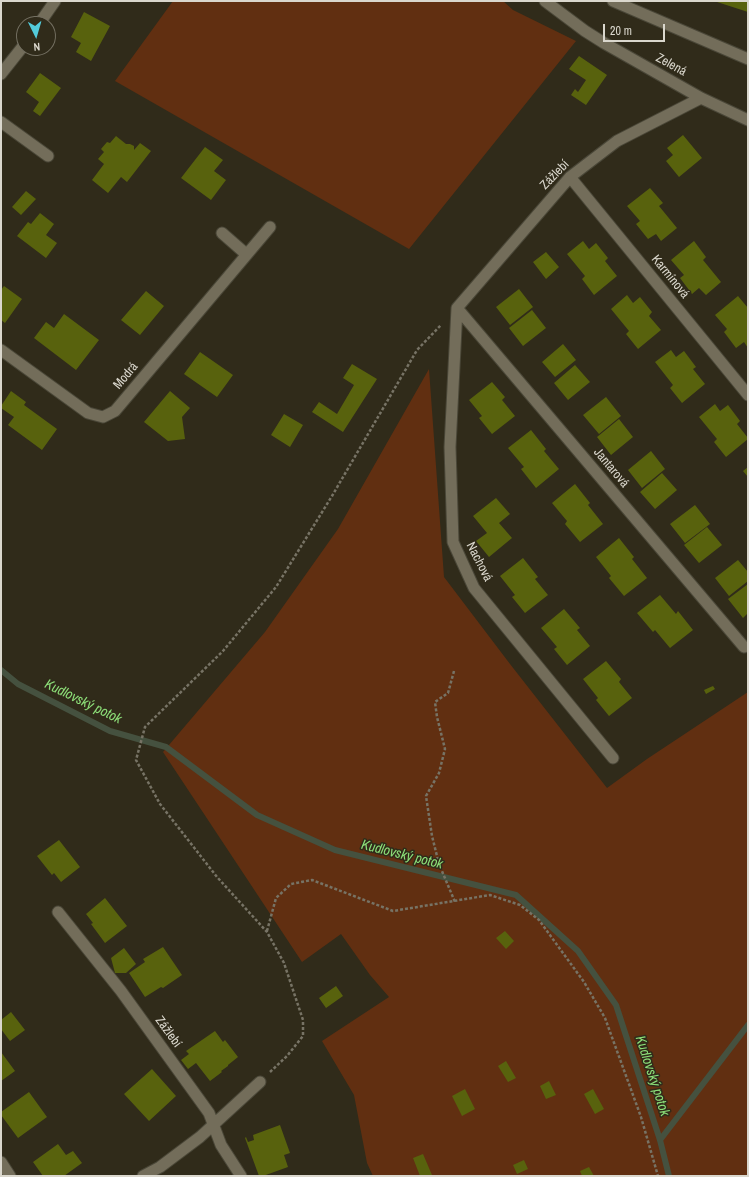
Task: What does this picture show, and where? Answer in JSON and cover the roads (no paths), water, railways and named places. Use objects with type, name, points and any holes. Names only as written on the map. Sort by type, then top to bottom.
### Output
[{"type":"street","points":[[45,16],[55,1]]},
{"type":"street","name":"Zelená","points":[[545,1],[585,31],[604,43],[701,98],[748,120]]},
{"type":"street","points":[[613,1],[748,59]]},
{"type":"street","points":[[1,74],[16,55]]},
{"type":"street","name":"Zážlebí","points":[[457,308],[570,178],[617,141],[701,98]]},
{"type":"street","points":[[1,122],[48,156]]},
{"type":"street","name":"Karmínová","points":[[570,178],[748,395]]},
{"type":"street","name":"Modrá","points":[[1,350],[88,413],[103,417],[115,411],[270,227]]},
{"type":"street","points":[[222,233],[246,254]]},
{"type":"street","name":"Jantarová","points":[[457,308],[744,647]]},
{"type":"street","name":"Nachová","points":[[457,308],[450,447],[453,542],[474,588],[614,758]]},
{"type":"street","name":"Zážlebí","points":[[58,912],[121,991],[210,1113],[221,1145],[241,1176]]},
{"type":"street","points":[[143,1176],[160,1166],[200,1137],[260,1082]]},
{"type":"street","points":[[1,1162],[10,1176]]},
{"type":"waterway","name":"Kudlovský potok","points":[[1,670],[18,684],[110,731],[166,747],[257,815],[335,850],[516,895],[578,951],[616,1005],[660,1140],[669,1176]]},
{"type":"waterway","points":[[660,1140],[748,1025]]}]
